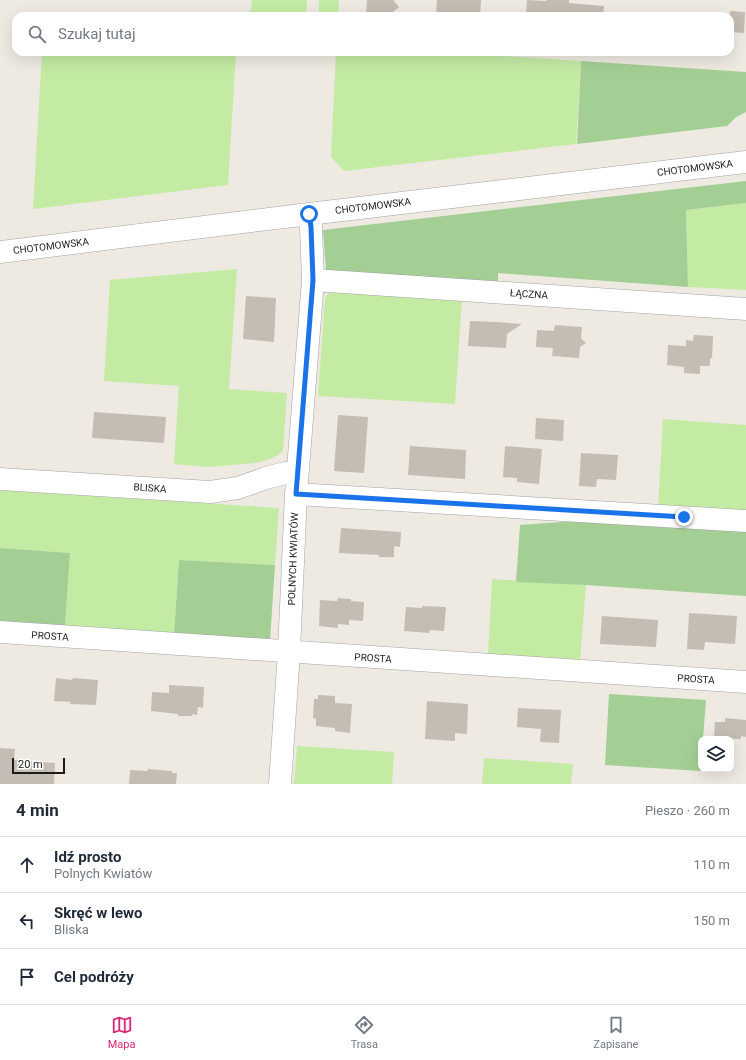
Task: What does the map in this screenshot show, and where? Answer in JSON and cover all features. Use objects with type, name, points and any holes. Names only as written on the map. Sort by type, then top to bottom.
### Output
[{"type":"street","name":"CHOTOMOWSKA","points":[[0,252],[746,162]]},
{"type":"street","name":"POLNYCH KWIATÓW","points":[[280,784],[289,652],[296,483],[313,280],[311,227],[309,214]]},
{"type":"street","name":"ŁĄCZNA","points":[[313,280],[746,308]]},
{"type":"street","name":"BLISKA","points":[[0,479],[210,492],[238,488],[285,473],[296,483],[746,521]]},
{"type":"street","name":"PROSTA","points":[[0,632],[746,682]]},
{"type":"green space","points":[[252,0],[307,0],[306,12],[250,12]]},
{"type":"green space","points":[[319,0],[339,0],[338,12],[319,12]]},
{"type":"green space","points":[[42,56],[236,56],[228,185],[33,209]]},
{"type":"green space","points":[[336,56],[502,56],[581,61],[576,144],[344,171],[331,157]]},
{"type":"green space","points":[[581,61],[746,72],[746,112],[736,117],[727,126],[577,144]]},
{"type":"green space","points":[[746,181],[746,203],[686,210],[688,287],[498,273],[498,282],[326,270],[323,230]]},
{"type":"green space","points":[[746,203],[746,290],[688,287],[686,210]]},
{"type":"green space","points":[[237,269],[229,389],[287,393],[283,451],[275,457],[254,463],[208,467],[174,464],[179,386],[104,381],[110,280]]},
{"type":"green space","points":[[332,290],[462,299],[455,404],[318,396],[325,297]]},
{"type":"green space","points":[[663,419],[746,425],[746,513],[658,508]]},
{"type":"green space","points":[[0,490],[279,508],[275,565],[179,560],[174,634],[65,627],[70,553],[0,548]]},
{"type":"green space","points":[[590,520],[746,526],[746,596],[586,585],[516,582],[520,525]]},
{"type":"green space","points":[[0,548],[70,553],[65,627],[0,623]]},
{"type":"green space","points":[[179,560],[275,565],[270,641],[174,634]]},
{"type":"green space","points":[[492,579],[586,585],[580,661],[488,656]]},
{"type":"green space","points":[[609,694],[706,700],[703,736],[698,736],[698,771],[605,765]]},
{"type":"green space","points":[[297,746],[394,752],[392,784],[294,784]]},
{"type":"green space","points":[[484,758],[573,764],[571,784],[482,784]]},
{"type":"building","points":[[367,0],[393,0],[399,7],[393,12],[366,12]]},
{"type":"building","points":[[437,0],[481,0],[480,12],[436,12]]},
{"type":"building","points":[[527,0],[569,0],[569,3],[604,6],[603,12],[526,12]]},
{"type":"building","points":[[730,11],[745,12],[744,33],[734,32],[734,12]]},
{"type":"building","points":[[246,296],[276,298],[274,342],[243,339]]},
{"type":"building","points":[[470,321],[522,324],[507,334],[506,348],[468,346]]},
{"type":"building","points":[[555,325],[582,327],[581,338],[586,343],[580,347],[579,358],[552,356],[553,348],[536,347],[537,330],[554,331]]},
{"type":"building","points":[[694,335],[713,336],[710,366],[700,366],[700,374],[684,373],[684,367],[667,365],[668,345],[686,346],[686,340],[693,341]]},
{"type":"building","points":[[94,412],[166,417],[164,443],[92,438]]},
{"type":"building","points":[[338,415],[368,417],[364,473],[334,471]]},
{"type":"building","points":[[536,418],[564,420],[563,441],[535,439]]},
{"type":"building","points":[[410,446],[466,450],[465,479],[408,475]]},
{"type":"building","points":[[505,446],[542,449],[539,484],[517,482],[517,478],[503,477]]},
{"type":"building","points":[[581,453],[618,455],[616,480],[597,479],[596,487],[579,486]]},
{"type":"building","points":[[341,528],[401,532],[400,547],[394,546],[394,557],[339,553]]},
{"type":"building","points":[[338,598],[364,602],[363,621],[349,620],[349,625],[338,624],[338,628],[319,626],[320,600],[337,601]]},
{"type":"building","points":[[422,606],[446,607],[444,631],[430,630],[429,633],[404,631],[406,607],[422,608]]},
{"type":"building","points":[[689,613],[737,616],[735,644],[705,642],[704,650],[687,649]]},
{"type":"building","points":[[602,616],[658,620],[656,647],[600,644]]},
{"type":"building","points":[[56,678],[72,680],[73,678],[98,680],[96,705],[70,704],[71,702],[54,701]]},
{"type":"building","points":[[169,685],[204,687],[203,708],[198,707],[197,715],[192,714],[192,716],[178,716],[178,714],[151,711],[152,692],[169,693]]},
{"type":"building","points":[[318,695],[335,696],[335,703],[352,704],[350,733],[335,731],[335,728],[316,726],[316,719],[313,718],[314,699],[318,699]]},
{"type":"building","points":[[427,701],[468,704],[467,734],[455,733],[455,741],[425,739]]},
{"type":"building","points":[[518,708],[561,710],[559,743],[540,742],[541,729],[517,727]]},
{"type":"building","points":[[725,718],[746,720],[746,737],[741,736],[741,739],[734,739],[734,736],[714,736],[715,722],[725,722]]},
{"type":"building","points":[[0,748],[15,749],[14,760],[55,763],[54,784],[0,784]]},
{"type":"building","points":[[148,769],[172,771],[172,773],[177,773],[176,784],[129,784],[130,770],[147,771]]},
{"type":"route","points":[[309,214],[311,227],[313,280],[296,494],[684,517]]}]
